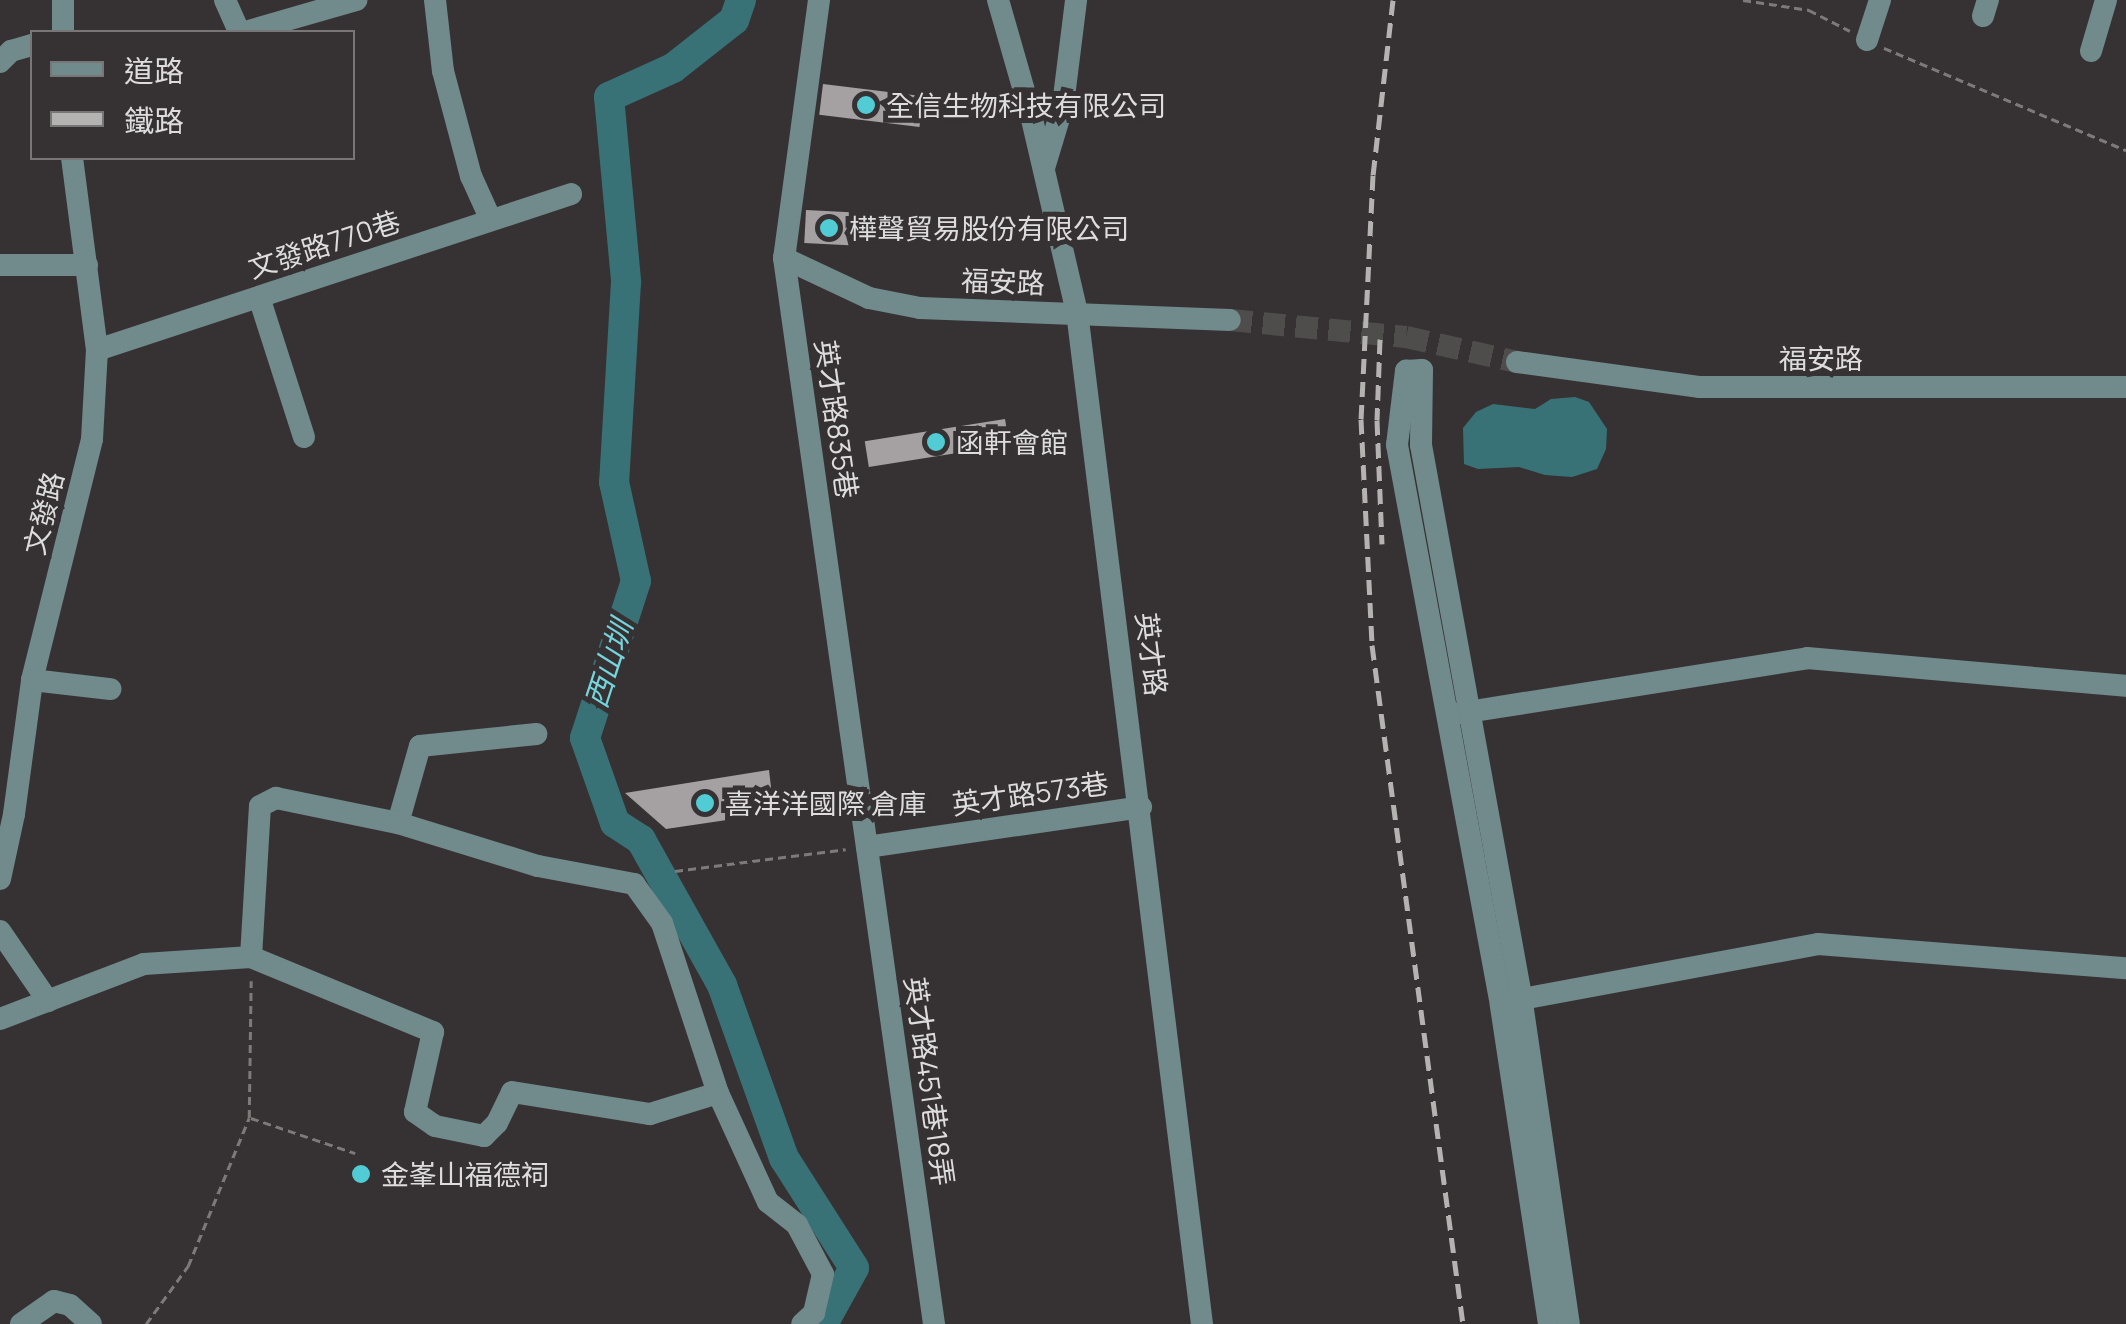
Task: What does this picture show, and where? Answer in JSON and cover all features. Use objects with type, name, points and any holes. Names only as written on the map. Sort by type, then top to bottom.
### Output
[{"type":"street","points":[[62,0],[63,30]]},
{"type":"street","points":[[225,0],[241,30]]},
{"type":"street","points":[[249,30],[356,0]]},
{"type":"street","points":[[435,0],[443,71],[471,176],[491,220]]},
{"type":"street","name":"英才路835巷","points":[[820,0],[784,258],[867,847]]},
{"type":"street","name":"英才路","points":[[998,0],[1077,312],[1142,807],[1202,1324]]},
{"type":"street","points":[[1043,172],[1063,105],[1076,0]]},
{"type":"street","points":[[1867,40],[1880,0]]},
{"type":"street","points":[[2091,51],[2106,0]]},
{"type":"street","points":[[0,62],[11,51],[30,46]]},
{"type":"street","name":"文發路","points":[[0,878],[8,793],[92,439],[97,350],[72,160]]},
{"type":"street","name":"文發路770巷","points":[[97,350],[571,194]]},
{"type":"street","name":"福安路","points":[[784,258],[868,298],[920,308],[1230,320]]},
{"type":"street","points":[[0,266],[87,266]]},
{"type":"street","points":[[259,297],[304,437]]},
{"type":"street","name":"福安路","points":[[1516,362],[1700,388],[2126,386]]},
{"type":"street","points":[[1459,713],[1398,445],[1406,371],[1422,370],[1420,445],[1459,713],[1569,1324]]},
{"type":"street","points":[[1459,713],[1807,658],[2126,686]]},
{"type":"street","points":[[32,680],[110,689]]},
{"type":"street","points":[[398,822],[420,746],[536,734]]},
{"type":"street","points":[[252,957],[260,806],[276,798],[398,822],[538,866],[634,884],[662,922],[718,1093],[768,1202],[798,1224],[822,1274],[814,1314],[802,1324]]},
{"type":"street","name":"英才路573巷","points":[[867,847],[1142,807]]},
{"type":"street","name":"英才路451巷18弄","points":[[867,847],[934,1324]]},
{"type":"street","points":[[0,931],[48,1001]]},
{"type":"street","points":[[1511,1001],[1818,944],[2126,968]]},
{"type":"street","points":[[0,1019],[144,964],[252,957],[433,1032],[415,1112],[435,1126],[484,1136],[497,1123],[512,1092],[650,1114],[718,1093]]},
{"type":"street","points":[[1511,1001],[1548,1324]]},
{"type":"street","points":[[21,1324],[54,1301],[70,1305],[91,1324]]},
{"type":"path","points":[[1743,0],[1809,10],[1867,40],[2126,150]]},
{"type":"path","points":[[675,871],[867,847]]},
{"type":"path","points":[[146,1324],[188,1266],[250,1118],[252,957]]},
{"type":"path","points":[[250,1118],[355,1153]]},
{"type":"water","points":[[1575,397],[1589,402],[1607,429],[1606,449],[1597,469],[1572,477],[1545,475],[1519,467],[1478,469],[1464,464],[1463,428],[1476,412],[1493,404],[1535,409],[1551,399]]},
{"type":"building","name":"全信生物科技有限公司","points":[[823,84],[923,96],[919,127],[819,115]]},
{"type":"building","name":"樺聲貿易股份有限公司","points":[[806,210],[860,213],[858,246],[804,243]]},
{"type":"building","name":"函軒會館","points":[[1005,419],[1009,445],[869,467],[865,441]]},
{"type":"building","name":"喜洋洋國際 倉庫","points":[[769,770],[774,813],[666,829],[625,793]]},
{"type":"waterway","name":"西山圳","points":[[741,0],[734,20],[673,68],[609,97],[626,282],[614,482],[636,581],[585,738],[615,823],[641,840],[722,985],[784,1158],[854,1268],[823,1324]]},
{"type":"tunnel","points":[[1230,320],[1406,337],[1517,362]]},
{"type":"railway","points":[[1393,0],[1373,175],[1361,419],[1372,645],[1463,1324]]},
{"type":"railway","points":[[1380,339],[1377,420],[1382,544]]},
{"type":"place","name":"全信生物科技有限公司","points":[[866,105]]},
{"type":"place","name":"樺聲貿易股份有限公司","points":[[829,228]]},
{"type":"place","name":"函軒會館","points":[[936,442]]},
{"type":"place","name":"喜洋洋國際 倉庫","points":[[705,803]]},
{"type":"place","name":"金峯山福德祠","points":[[361,1174]]}]
